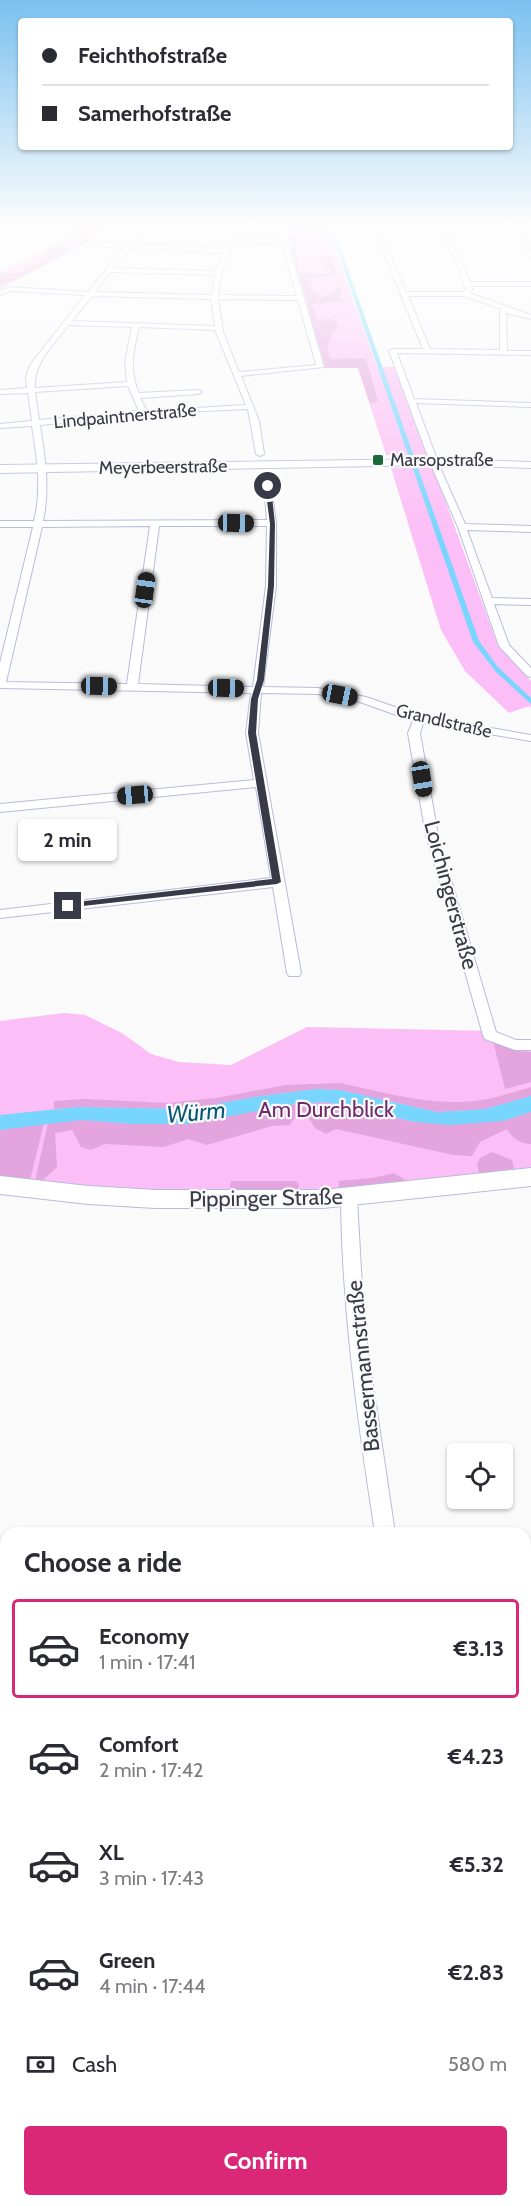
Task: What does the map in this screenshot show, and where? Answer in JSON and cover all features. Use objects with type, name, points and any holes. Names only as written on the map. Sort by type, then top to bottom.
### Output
[{"type":"street","points":[[0,685],[43,502],[42,469],[34,424],[30,377],[34,365],[61,330]]},
{"type":"street","points":[[135,330],[127,367],[130,384],[144,413]]},
{"type":"street","points":[[218,330],[255,418],[260,454]]},
{"type":"street","points":[[237,374],[320,367],[310,330]]},
{"type":"street","points":[[419,330],[427,350]]},
{"type":"street","points":[[503,330],[504,353]]},
{"type":"street","points":[[531,353],[393,351],[412,401],[428,462],[462,527],[504,646],[531,674]]},
{"type":"street","points":[[0,392],[130,384]]},
{"type":"street","points":[[135,396],[198,392]]},
{"type":"street","points":[[412,401],[531,405]]},
{"type":"street","name":"Lindpaintnerstraße","points":[[0,426],[144,413],[250,407]]},
{"type":"street","name":"Meyerbeerstraße","points":[[0,469],[405,462],[531,465]]},
{"type":"street","points":[[268,486],[272,524],[271,586],[258,688],[254,699],[252,733],[294,973]]},
{"type":"street","points":[[132,687],[155,523]]},
{"type":"street","points":[[0,524],[272,524]]},
{"type":"street","points":[[462,527],[531,529]]},
{"type":"street","points":[[488,600],[531,602]]},
{"type":"street","name":"Grandlstraße","points":[[0,685],[258,688],[318,691],[362,699],[419,719],[531,738]]},
{"type":"street","name":"Loichingerstraße","points":[[419,719],[414,733],[432,836],[490,1035],[515,1045],[531,1045]]},
{"type":"street","points":[[0,808],[259,783]]},
{"type":"street","points":[[0,914],[277,882]]},
{"type":"street","name":"Pippinger Straße","points":[[0,1185],[88,1195],[155,1199],[349,1198],[531,1177]]},
{"type":"street","name":"Bassermannstraße","points":[[349,1198],[349,1234],[363,1397],[385,1527]]},
{"type":"green space","points":[[314,330],[364,330],[377,367],[395,367],[428,456],[386,455],[358,368],[325,368]]},
{"type":"green space","points":[[314,330],[336,330],[333,332],[328,346],[332,359],[366,358],[378,401],[370,404],[358,368],[325,368]]},
{"type":"green space","points":[[433,467],[498,646],[531,681],[531,708],[529,706],[509,713],[465,671],[441,630],[391,468]]},
{"type":"green space","name":"Am Durchblick","points":[[64,1013],[85,1015],[122,1033],[151,1054],[179,1062],[231,1065],[307,1027],[492,1031],[515,1040],[531,1040],[531,1169],[479,1173],[338,1191],[131,1191],[0,1178],[0,1021]]},
{"type":"green space","points":[[493,1041],[516,1051],[531,1052],[531,1082],[505,1089]]},
{"type":"green space","points":[[340,1083],[429,1101],[477,1101],[531,1087],[531,1096],[485,1109],[437,1112],[340,1090],[316,1089],[189,1109],[77,1107],[54,1109],[54,1101],[85,1099],[168,1103],[216,1098],[286,1085]]},
{"type":"green space","points":[[326,1102],[414,1122],[503,1121],[531,1112],[531,1144],[517,1140],[507,1129],[480,1142],[472,1156],[453,1155],[336,1129],[326,1134],[315,1128],[307,1115],[295,1117],[290,1125],[272,1126],[207,1145],[188,1139],[164,1147],[105,1144],[91,1150],[81,1147],[72,1130],[55,1133],[57,1167],[42,1181],[35,1181],[48,1123],[82,1120],[131,1124],[149,1123]]},
{"type":"green space","points":[[44,1123],[30,1180],[0,1178],[0,1130]]},
{"type":"green space","points":[[492,1152],[512,1160],[514,1169],[479,1173],[477,1164],[480,1158]]},
{"type":"green space","points":[[394,1173],[410,1183],[338,1191],[339,1181],[373,1178]]},
{"type":"green space","points":[[231,1181],[296,1181],[299,1185],[298,1191],[229,1192]]},
{"type":"water","points":[[365,330],[369,330],[479,641],[498,667],[531,698],[531,704],[496,672],[473,642]]},
{"type":"water","name":"Würm","points":[[316,1089],[340,1090],[437,1112],[485,1109],[531,1096],[531,1112],[503,1121],[450,1125],[415,1122],[326,1102],[295,1104],[189,1124],[131,1124],[82,1120],[0,1130],[0,1115],[77,1107],[189,1109]]},
{"type":"place","name":"Marsopstraße","points":[[378,460]]},
{"type":"route","points":[[68,906],[277,882],[252,733],[254,699],[260,680],[271,586],[272,503],[268,486]]}]
